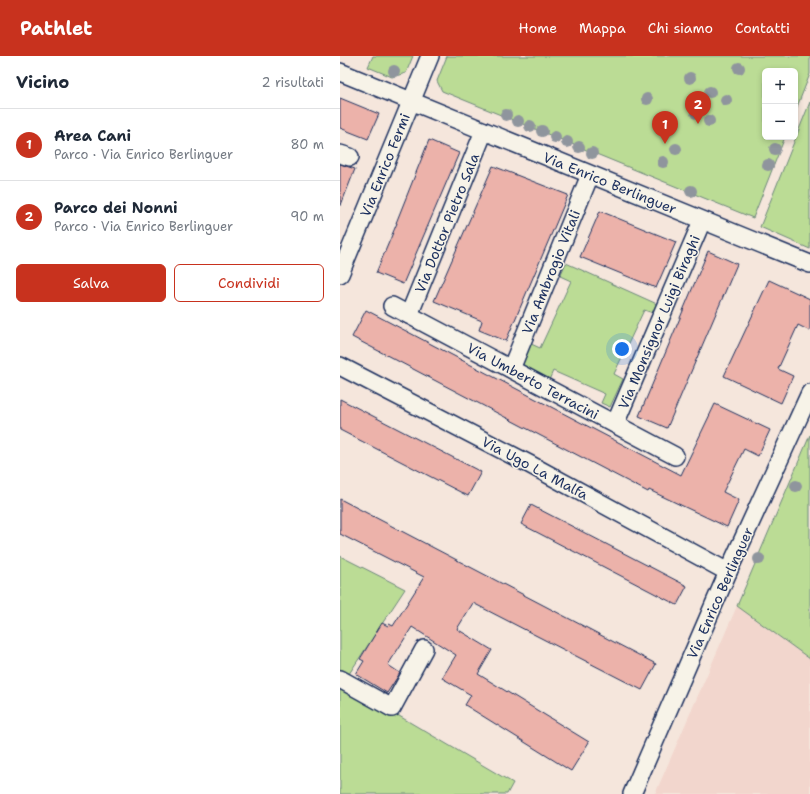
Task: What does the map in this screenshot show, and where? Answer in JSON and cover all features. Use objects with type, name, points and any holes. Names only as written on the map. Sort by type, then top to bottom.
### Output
[{"type":"street","name":"Via Enrico Fermi","points":[[340,274],[430,56]]},
{"type":"street","name":"Via Enrico Berlinguer","points":[[340,72],[810,264]]},
{"type":"street","name":"Via Dottor Pietro Sala","points":[[409,315],[484,132]]},
{"type":"street","name":"Via Ambrogio Vitali","points":[[510,369],[590,175]]},
{"type":"street","name":"Via Monsignor Luigi Biraghi","points":[[615,424],[702,221]]},
{"type":"street","name":"Via Umberto Terracini","points":[[392,306],[674,456]]},
{"type":"street","name":"Via Ugo La Malfa","points":[[340,366],[529,464],[728,572]]},
{"type":"street","name":"Via Enrico Berlinguer","points":[[632,794],[728,572],[810,393]]},
{"type":"street","points":[[340,679],[392,708],[424,649]]},
{"type":"shaded area","points":[[737,606],[810,659],[810,794],[655,794]]},
{"type":"green space","points":[[373,56],[413,56],[406,73],[392,77],[368,67]]},
{"type":"green space","points":[[447,56],[810,56],[810,74],[798,104],[798,68],[762,68],[762,140],[784,140],[753,218],[442,91],[437,81]]},
{"type":"green space","points":[[810,102],[810,249],[760,227],[795,140],[798,140],[798,132]]},
{"type":"green space","points":[[566,263],[657,304],[653,313],[644,310],[614,374],[623,379],[610,407],[601,403],[605,394],[553,371],[549,380],[518,367],[529,343],[540,348],[571,281],[560,276]]},
{"type":"green space","points":[[810,435],[810,659],[737,606]]},
{"type":"green space","points":[[340,556],[405,589],[343,683],[513,783],[507,794],[340,794]]},
{"type":"building","points":[[340,98],[379,114],[368,139],[340,128]]},
{"type":"building","points":[[429,140],[459,153],[403,284],[376,273]]},
{"type":"building","points":[[340,164],[355,169],[341,205],[340,205]]},
{"type":"building","points":[[493,166],[568,195],[506,341],[479,330],[482,321],[434,301]]},
{"type":"building","points":[[600,211],[676,242],[656,288],[580,257]]},
{"type":"building","points":[[708,251],[737,264],[667,428],[639,416]]},
{"type":"building","points":[[769,280],[810,299],[810,331],[798,325],[778,369],[793,376],[781,403],[724,376]]},
{"type":"building","points":[[366,310],[681,475],[715,404],[770,430],[758,456],[744,449],[723,492],[739,500],[727,527],[649,490],[648,492],[352,337]]},
{"type":"building","points":[[340,399],[481,472],[468,496],[340,430]]},
{"type":"building","points":[[340,499],[656,664],[642,690],[473,603],[457,629],[492,650],[478,674],[589,742],[571,771],[465,705],[471,695],[442,678],[456,655],[412,627],[388,665],[400,673],[387,693],[356,674],[364,661],[360,659],[382,623],[388,626],[389,624],[393,626],[424,577],[340,534]]},
{"type":"building","points":[[531,505],[687,586],[677,605],[521,524]]},
{"type":"place","name":"Parco dei Nonni","points":[[698,124]]},
{"type":"place","name":"Area Cani","points":[[665,144]]}]
